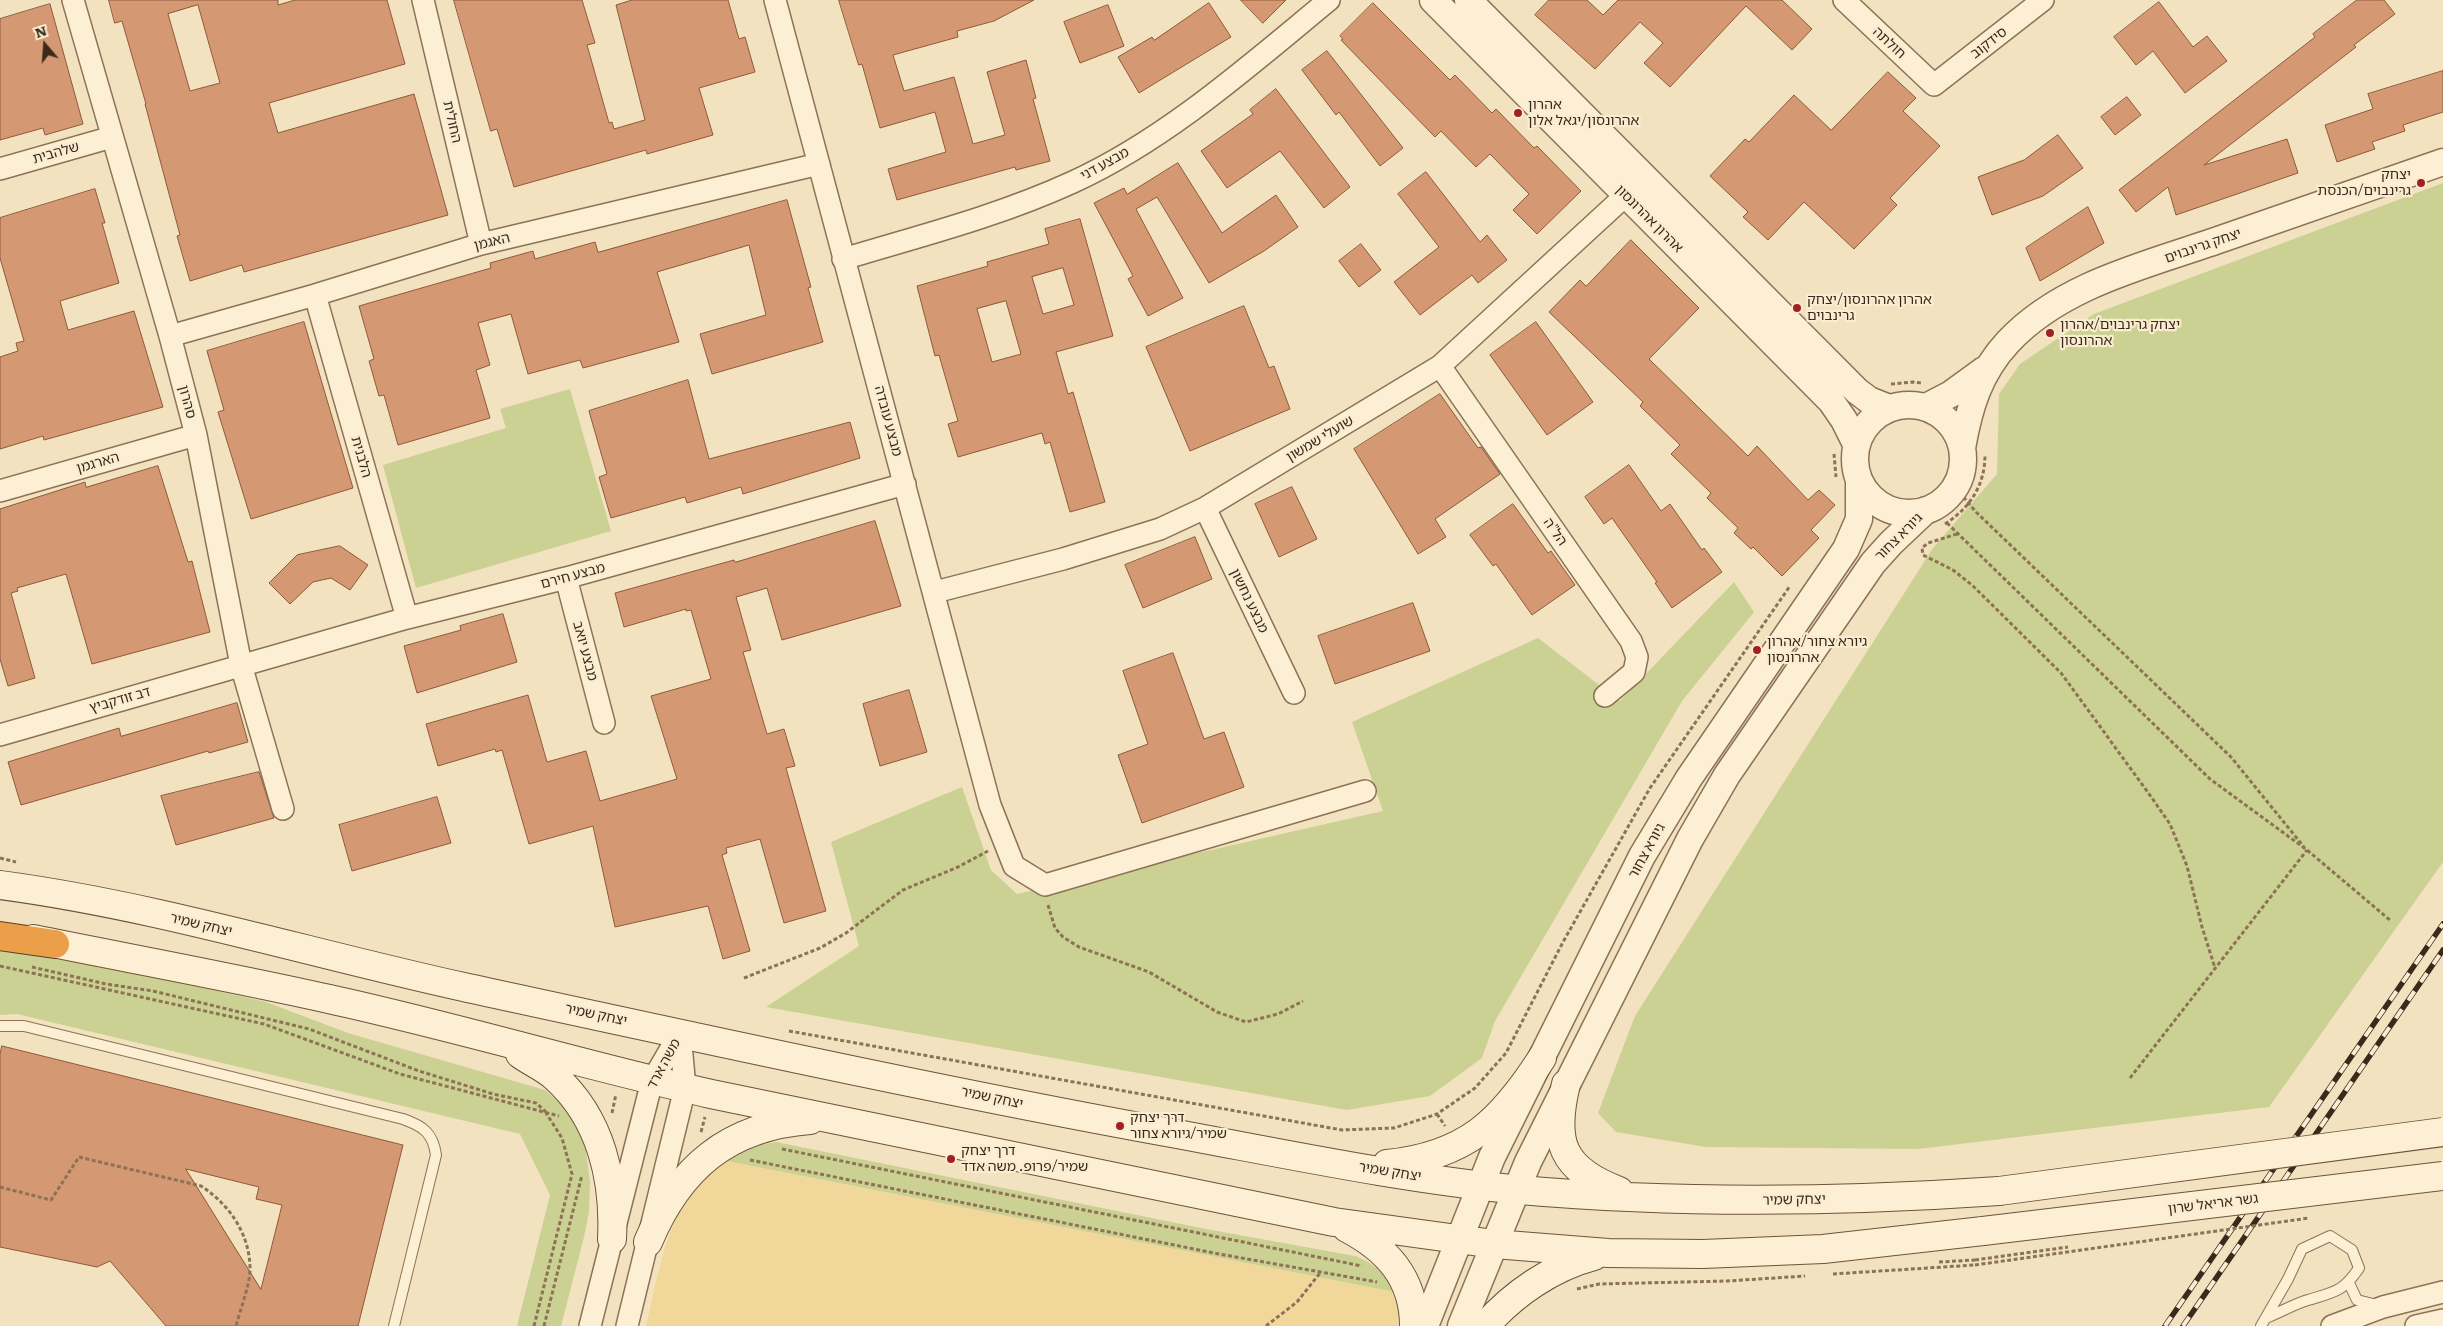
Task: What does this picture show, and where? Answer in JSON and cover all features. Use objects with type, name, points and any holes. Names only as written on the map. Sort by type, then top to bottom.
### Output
[{"type":"highway","points":[[0,935],[55,944]]},
{"type":"main road","name":"יצחק שמיר","points":[[0,885],[76,896],[453,984],[680,1034],[1060,1113],[1350,1166],[1516,1189],[1705,1201],[1882,1199],[1999,1191],[2443,1132]]},
{"type":"main road","points":[[55,944],[330,999],[652,1081],[1334,1222],[1494,1244],[1608,1253]]},
{"type":"main road","points":[[500,1041],[554,1076],[573,1096],[571,1118],[597,1137],[606,1164],[611,1191],[612,1239]]},
{"type":"main road","points":[[1350,1166],[1404,1162],[1430,1156],[1454,1147],[1476,1135],[1497,1118],[1517,1096],[1542,1058]]},
{"type":"main road","points":[[1566,1084],[1560,1109],[1559,1130],[1567,1155],[1584,1174],[1600,1183],[1642,1197]]},
{"type":"main road","points":[[648,1242],[665,1207],[685,1178],[704,1159],[727,1143],[753,1130],[783,1123],[835,1119]]},
{"type":"main road","name":"גשר אריאל שרון","points":[[1608,1253],[1703,1254],[1775,1252],[1823,1248],[1983,1231],[2443,1176]]},
{"type":"main road","points":[[1334,1222],[1366,1238],[1385,1253],[1399,1269],[1407,1283],[1413,1302],[1414,1326]]},
{"type":"main road","points":[[1485,1326],[1523,1292],[1554,1272],[1579,1260],[1608,1253]]},
{"type":"street","name":"סהרון","points":[[73,0],[170,336],[196,436],[241,665],[283,808]]},
{"type":"street","name":"החולית","points":[[424,0],[481,244]]},
{"type":"street","name":"מבצע עובדה","points":[[776,0],[843,259],[935,592],[990,805],[1014,866],[1045,885]]},
{"type":"street","name":"מבצע דני","points":[[843,259],[985,217],[1074,182],[1157,135],[1277,43],[1329,0]]},
{"type":"street","name":"אהרון אהרונסון","points":[[1433,0],[1475,10],[1864,397],[1889,408]]},
{"type":"street","name":"חולתה","points":[[1844,0],[1934,85]]},
{"type":"street","name":"סידקוב","points":[[1934,85],[2043,0]]},
{"type":"street","name":"אהרון אהרונסון","points":[[1475,10],[1626,196],[1831,401],[1844,420],[1856,444]]},
{"type":"street","name":"שלהבית","points":[[0,169],[112,137]]},
{"type":"street","name":"יצחק גרינבוים","points":[[1962,448],[1967,417],[1976,389],[1987,368],[2008,342],[2047,308],[2087,288],[2122,274],[2443,162]]},
{"type":"street","name":"האגמן","points":[[170,336],[315,295],[481,244],[819,164]]},
{"type":"street","name":"שועלי שמשון","points":[[935,592],[1064,559],[1142,535],[1160,529],[1205,508],[1440,366],[1644,178]]},
{"type":"street","name":"הלבנית","points":[[315,295],[407,618]]},
{"type":"street","name":"הל\"ה","points":[[1440,366],[1631,641],[1638,657],[1634,672],[1605,696]]},
{"type":"street","name":"יצחק גרינבוים","points":[[1926,407],[1951,394],[1987,368]]},
{"type":"street","points":[[1908,405],[1926,407],[1939,413],[1958,434],[1962,448],[1961,475],[1955,487],[1930,509],[1902,512],[1880,505],[1868,494],[1849,484],[1856,470],[1856,444],[1868,422],[1889,408],[1908,405]]},
{"type":"street","name":"הארגמן","points":[[0,491],[196,436]]},
{"type":"street","name":"מבצע חירם","points":[[241,665],[407,618],[566,578],[905,484]]},
{"type":"street","name":"גיורא צחור","points":[[1424,1326],[1480,1185],[1642,856],[1684,786],[1846,549],[1859,519],[1849,484]]},
{"type":"street","name":"מבצע נחשון","points":[[1205,508],[1294,693]]},
{"type":"street","name":"גיורא צחור","points":[[1462,1326],[1516,1189],[1566,1084],[1690,839],[1727,775],[1873,563],[1891,542],[1930,509]]},
{"type":"street","name":"מבצע יואב","points":[[566,578],[604,724]]},
{"type":"street","name":"דב זודקביץ","points":[[0,735],[241,665]]},
{"type":"street","points":[[1045,885],[1365,791]]},
{"type":"street","name":"משה ארד","points":[[590,1326],[652,1081],[680,1034]]},
{"type":"street","name":"משה ארד","points":[[627,1326],[685,1088],[680,1034]]},
{"type":"street","points":[[2332,1326],[2383,1307],[2443,1292]]},
{"type":"street","points":[[2416,1326],[2443,1320]]},
{"type":"lane","points":[[0,1026],[24,1026],[403,1119],[424,1128],[435,1144],[436,1155],[394,1326]]},
{"type":"lane","points":[[2330,1236],[2352,1250],[2359,1268],[2349,1283],[2334,1293],[2306,1300],[2265,1322],[2302,1249],[2330,1236]]},
{"type":"lane","points":[[2349,1283],[2357,1300],[2383,1307]]},
{"type":"path","points":[[1844,420],[1838,432],[1834,450],[1834,470],[1849,484]]},
{"type":"path","points":[[1955,487],[1976,512],[2231,756],[2307,850]]},
{"type":"path","points":[[1930,509],[2210,779],[2307,850],[2391,921]]},
{"type":"path","points":[[1958,534],[1928,543],[1922,548],[1923,555],[1953,570],[1972,584],[2061,673],[2147,791],[2170,824],[2187,866],[2202,927],[2215,968]]},
{"type":"path","points":[[744,978],[820,948],[846,933],[903,890],[958,868],[986,853],[1003,841]]},
{"type":"path","points":[[2130,1078],[2307,850]]},
{"type":"path","points":[[0,858],[20,862]]},
{"type":"path","points":[[1045,885],[1055,928],[1063,937],[1079,947],[1149,972],[1217,1012],[1246,1022],[1278,1014],[1303,1001]]},
{"type":"path","points":[[0,966],[258,1022],[400,1074],[547,1113],[571,1118],[605,1114],[641,1119]]},
{"type":"path","points":[[29,966],[106,984],[153,991],[308,1029],[419,1071],[493,1094],[536,1103],[547,1113],[562,1138],[572,1174],[534,1326]]},
{"type":"path","points":[[783,1030],[1342,1130],[1394,1128],[1437,1114]]},
{"type":"path","points":[[705,1118],[727,1143],[734,1157],[1320,1273],[1386,1284],[1407,1283]]},
{"type":"path","points":[[676,1128],[701,1133],[727,1143]]},
{"type":"path","points":[[772,1147],[1364,1266]]},
{"type":"path","points":[[0,1187],[51,1200],[79,1157],[201,1186],[210,1192],[236,1218],[244,1238],[250,1270],[236,1326]]},
{"type":"path","points":[[544,1326],[583,1171]]},
{"type":"path","points":[[1881,1266],[1826,1272],[1975,1265],[2316,1217]]},
{"type":"path","points":[[1266,1326],[1297,1302],[1320,1273]]},
{"type":"path","points":[[1570,1290],[1599,1284],[1727,1281],[1807,1274],[1751,1274]]},
{"type":"path","points":[[1575,1285],[1584,1282]]},
{"type":"green space","points":[[2443,183],[2443,862],[2269,1107],[1918,1149],[1706,1147],[1616,1132],[1598,1113],[1635,1016],[1933,548],[1997,474],[1999,394],[2020,364],[2094,314]]},
{"type":"green space","points":[[570,389],[611,531],[416,588],[383,465],[506,428],[500,409]]},
{"type":"green space","points":[[1734,582],[1754,612],[1682,701],[1495,1021],[1482,1058],[1430,1096],[1347,1110],[766,1007],[859,946],[831,842],[962,787],[991,870],[1017,894],[1383,811],[1352,722],[1538,638],[1620,701]]},
{"type":"green space","points":[[0,945],[32,949],[266,1002],[348,1033],[545,1090],[572,1113],[586,1150],[590,1182],[589,1212],[584,1237],[561,1326],[517,1326],[550,1195],[520,1134],[17,1014],[0,1015]]},
{"type":"green space","points":[[776,1142],[1206,1229],[1355,1256],[1380,1271],[1399,1293],[721,1160],[746,1147]]},
{"type":"sand","points":[[721,1160],[1399,1293],[1398,1326],[646,1326],[663,1255],[672,1227],[687,1199]]},
{"type":"building","points":[[109,0],[278,0],[278,5],[295,0],[387,0],[405,64],[269,103],[278,133],[414,94],[448,215],[244,272],[242,265],[190,281],[177,236],[180,235],[146,104],[122,21],[115,23]],"holes":[[[198,5],[220,83],[190,91],[168,14]]]},
{"type":"building","points":[[454,0],[582,0],[595,43],[587,45],[609,123],[612,122],[614,129],[645,120],[616,5],[632,0],[728,0],[739,39],[745,37],[755,72],[699,88],[713,135],[647,154],[646,150],[514,187],[497,129],[491,131]]},
{"type":"building","points":[[839,0],[1034,0],[994,21],[957,31],[958,37],[893,55],[904,91],[954,77],[973,144],[1005,135],[987,72],[1026,60],[1036,98],[1033,99],[1050,161],[1016,170],[1015,167],[897,200],[888,169],[946,152],[935,112],[880,128],[862,64],[859,65]]},
{"type":"building","points":[[1241,0],[1286,0],[1263,23]]},
{"type":"building","points":[[1549,0],[1587,0],[1603,15],[1618,0],[1782,0],[1812,29],[1792,50],[1746,6],[1670,87],[1644,63],[1663,43],[1640,22],[1595,69],[1535,15]]},
{"type":"building","points":[[2357,0],[2384,0],[2395,14],[2354,45],[2356,47],[2204,165],[2287,139],[2298,173],[2176,215],[2168,187],[2136,212],[2119,190],[2315,37],[2313,34]]},
{"type":"building","points":[[2159,2],[2193,47],[2207,36],[2227,61],[2185,93],[2153,51],[2136,65],[2114,37]]},
{"type":"building","points":[[1209,3],[1231,37],[1139,93],[1118,57],[1152,37],[1154,40]]},
{"type":"building","points":[[1373,3],[1450,80],[1455,75],[1492,113],[1496,109],[1534,148],[1537,146],[1581,191],[1537,234],[1513,210],[1529,194],[1490,154],[1476,167],[1441,131],[1435,137],[1341,40],[1343,39],[1340,36]]},
{"type":"building","points":[[50,4],[83,124],[45,135],[43,128],[0,140],[0,19]]},
{"type":"building","points":[[1108,5],[1124,46],[1080,63],[1064,22]]},
{"type":"building","points":[[1327,51],[1403,148],[1380,166],[1339,112],[1336,115],[1302,70]]},
{"type":"building","points":[[2443,71],[2443,112],[2403,125],[2405,131],[2372,142],[2375,149],[2337,162],[2325,125],[2373,109],[2368,94]]},
{"type":"building","points":[[1888,72],[1916,98],[1903,111],[1940,146],[1890,198],[1897,205],[1854,249],[1804,202],[1768,240],[1743,217],[1748,212],[1710,176],[1745,139],[1749,142],[1794,95],[1831,130]]},
{"type":"building","points":[[1276,89],[1350,187],[1324,208],[1280,151],[1227,188],[1201,151],[1253,114],[1250,110]]},
{"type":"building","points":[[2127,97],[2141,115],[2115,135],[2101,117]]},
{"type":"building","points":[[2058,135],[2083,168],[2043,196],[1992,215],[1978,177],[2024,160]]},
{"type":"building","points":[[1178,163],[1222,233],[1276,195],[1298,227],[1264,251],[1209,283],[1157,197],[1136,209],[1183,298],[1148,316],[1128,279],[1133,276],[1094,203],[1124,188],[1127,194]]},
{"type":"building","points":[[1426,172],[1480,242],[1487,235],[1507,260],[1478,283],[1472,275],[1420,315],[1394,282],[1439,247],[1398,194]]},
{"type":"building","points":[[95,189],[105,223],[102,223],[119,283],[60,301],[68,330],[134,311],[163,407],[44,440],[43,436],[0,449],[0,357],[18,351],[16,343],[24,341],[0,258],[0,218]]},
{"type":"building","points":[[787,200],[811,287],[808,288],[823,342],[712,374],[700,334],[766,315],[749,245],[657,272],[679,342],[583,368],[580,360],[528,374],[511,314],[478,323],[490,365],[476,370],[490,418],[398,445],[384,395],[379,396],[369,361],[374,359],[359,306],[491,268],[490,263],[533,251],[535,259],[595,242],[598,252]]},
{"type":"building","points":[[2088,207],[2104,243],[2040,281],[2026,248]]},
{"type":"building","points":[[1080,219],[1113,336],[1056,352],[1068,394],[1073,392],[1105,502],[1070,512],[1050,442],[1045,444],[1042,433],[958,457],[948,424],[958,421],[939,355],[935,356],[917,286],[988,266],[987,262],[1049,244],[1045,229]],"holes":[[[1063,268],[1074,305],[1043,314],[1032,277]],[[1006,301],[1021,354],[992,362],[977,309]]]},
{"type":"building","points":[[1631,240],[1699,308],[1649,359],[1748,456],[1757,446],[1808,500],[1819,490],[1835,505],[1811,530],[1819,538],[1782,576],[1753,547],[1751,549],[1734,533],[1738,528],[1707,498],[1711,493],[1671,454],[1680,445],[1640,406],[1643,402],[1549,312],[1580,280],[1586,286]]},
{"type":"building","points":[[1361,244],[1381,270],[1359,287],[1339,261]]},
{"type":"building","points":[[1244,306],[1269,368],[1274,366],[1290,409],[1190,451],[1146,347]]},
{"type":"building","points":[[304,322],[353,488],[251,519],[218,412],[224,410],[207,351]]},
{"type":"building","points":[[1536,322],[1593,402],[1547,435],[1490,355]]},
{"type":"building","points":[[688,380],[709,459],[850,422],[860,458],[743,494],[741,487],[687,503],[685,497],[611,518],[599,477],[607,474],[589,411]]},
{"type":"building","points":[[1440,394],[1478,448],[1481,447],[1500,474],[1435,519],[1446,537],[1418,554],[1354,449]]},
{"type":"building","points":[[1629,465],[1661,511],[1670,504],[1702,550],[1704,548],[1722,572],[1672,608],[1655,583],[1657,582],[1612,518],[1604,524],[1585,497]]},
{"type":"building","points":[[158,466],[188,562],[192,561],[210,632],[92,664],[66,574],[17,588],[18,591],[11,593],[35,678],[8,686],[0,659],[0,509],[85,482],[86,487]]},
{"type":"building","points":[[1292,487],[1317,539],[1279,557],[1255,504]]},
{"type":"building","points":[[1513,504],[1548,553],[1551,551],[1575,585],[1532,615],[1496,564],[1493,566],[1470,535]]},
{"type":"building","points":[[875,521],[901,606],[782,640],[767,588],[736,597],[751,650],[743,652],[767,734],[784,729],[795,766],[786,768],[826,911],[784,923],[760,839],[726,848],[727,853],[722,855],[750,951],[723,959],[708,906],[615,927],[593,826],[529,844],[502,750],[496,752],[495,749],[438,766],[426,724],[528,695],[547,762],[586,751],[600,801],[677,779],[651,696],[711,679],[691,610],[686,611],[686,609],[624,627],[615,593],[734,560],[735,562]]},
{"type":"building","points":[[1195,537],[1212,579],[1143,608],[1125,565]]},
{"type":"building","points":[[340,546],[368,565],[350,590],[331,578],[313,582],[290,604],[269,583],[297,555]]},
{"type":"building","points":[[1413,603],[1430,651],[1335,684],[1318,636]]},
{"type":"building","points":[[503,614],[517,662],[417,693],[404,646],[461,630],[460,626]]},
{"type":"building","points":[[1173,653],[1204,739],[1224,732],[1244,787],[1142,823],[1118,755],[1148,744],[1123,671]]},
{"type":"building","points":[[909,690],[927,752],[880,766],[863,704]]},
{"type":"building","points":[[237,703],[248,742],[209,753],[208,751],[21,805],[8,762],[119,728],[121,736]]},
{"type":"building","points":[[259,772],[274,818],[176,845],[161,796]]},
{"type":"building","points":[[437,797],[451,843],[352,871],[339,825]]},
{"type":"building","points":[[2,1046],[403,1145],[358,1326],[166,1326],[110,1261],[97,1267],[0,1247],[0,1055]],"holes":[[[186,1169],[259,1187],[256,1199],[282,1205],[261,1289]]]},
{"type":"railway","points":[[2165,1326],[2443,924]]},
{"type":"railway","points":[[2183,1326],[2443,950]]},
{"type":"place","name":"אהרון אהרונסון/יגאל אלון","points":[[1518,113]]},
{"type":"place","name":"יצחק גרינבוים/הכנסת","points":[[2421,183]]},
{"type":"place","name":"אהרון אהרונסון/יצחק גרינבוים","points":[[1797,308]]},
{"type":"place","name":"יצחק גרינבוים/אהרון אהרונסון","points":[[2050,333]]},
{"type":"place","name":"גיורא צחור/אהרון אהרונסון","points":[[1757,650]]},
{"type":"place","name":"דרך יצחק שמיר/גיורא צחור","points":[[1120,1126]]},
{"type":"place","name":"דרך יצחק שמיר/פרופ. משה אדד","points":[[951,1159]]}]
